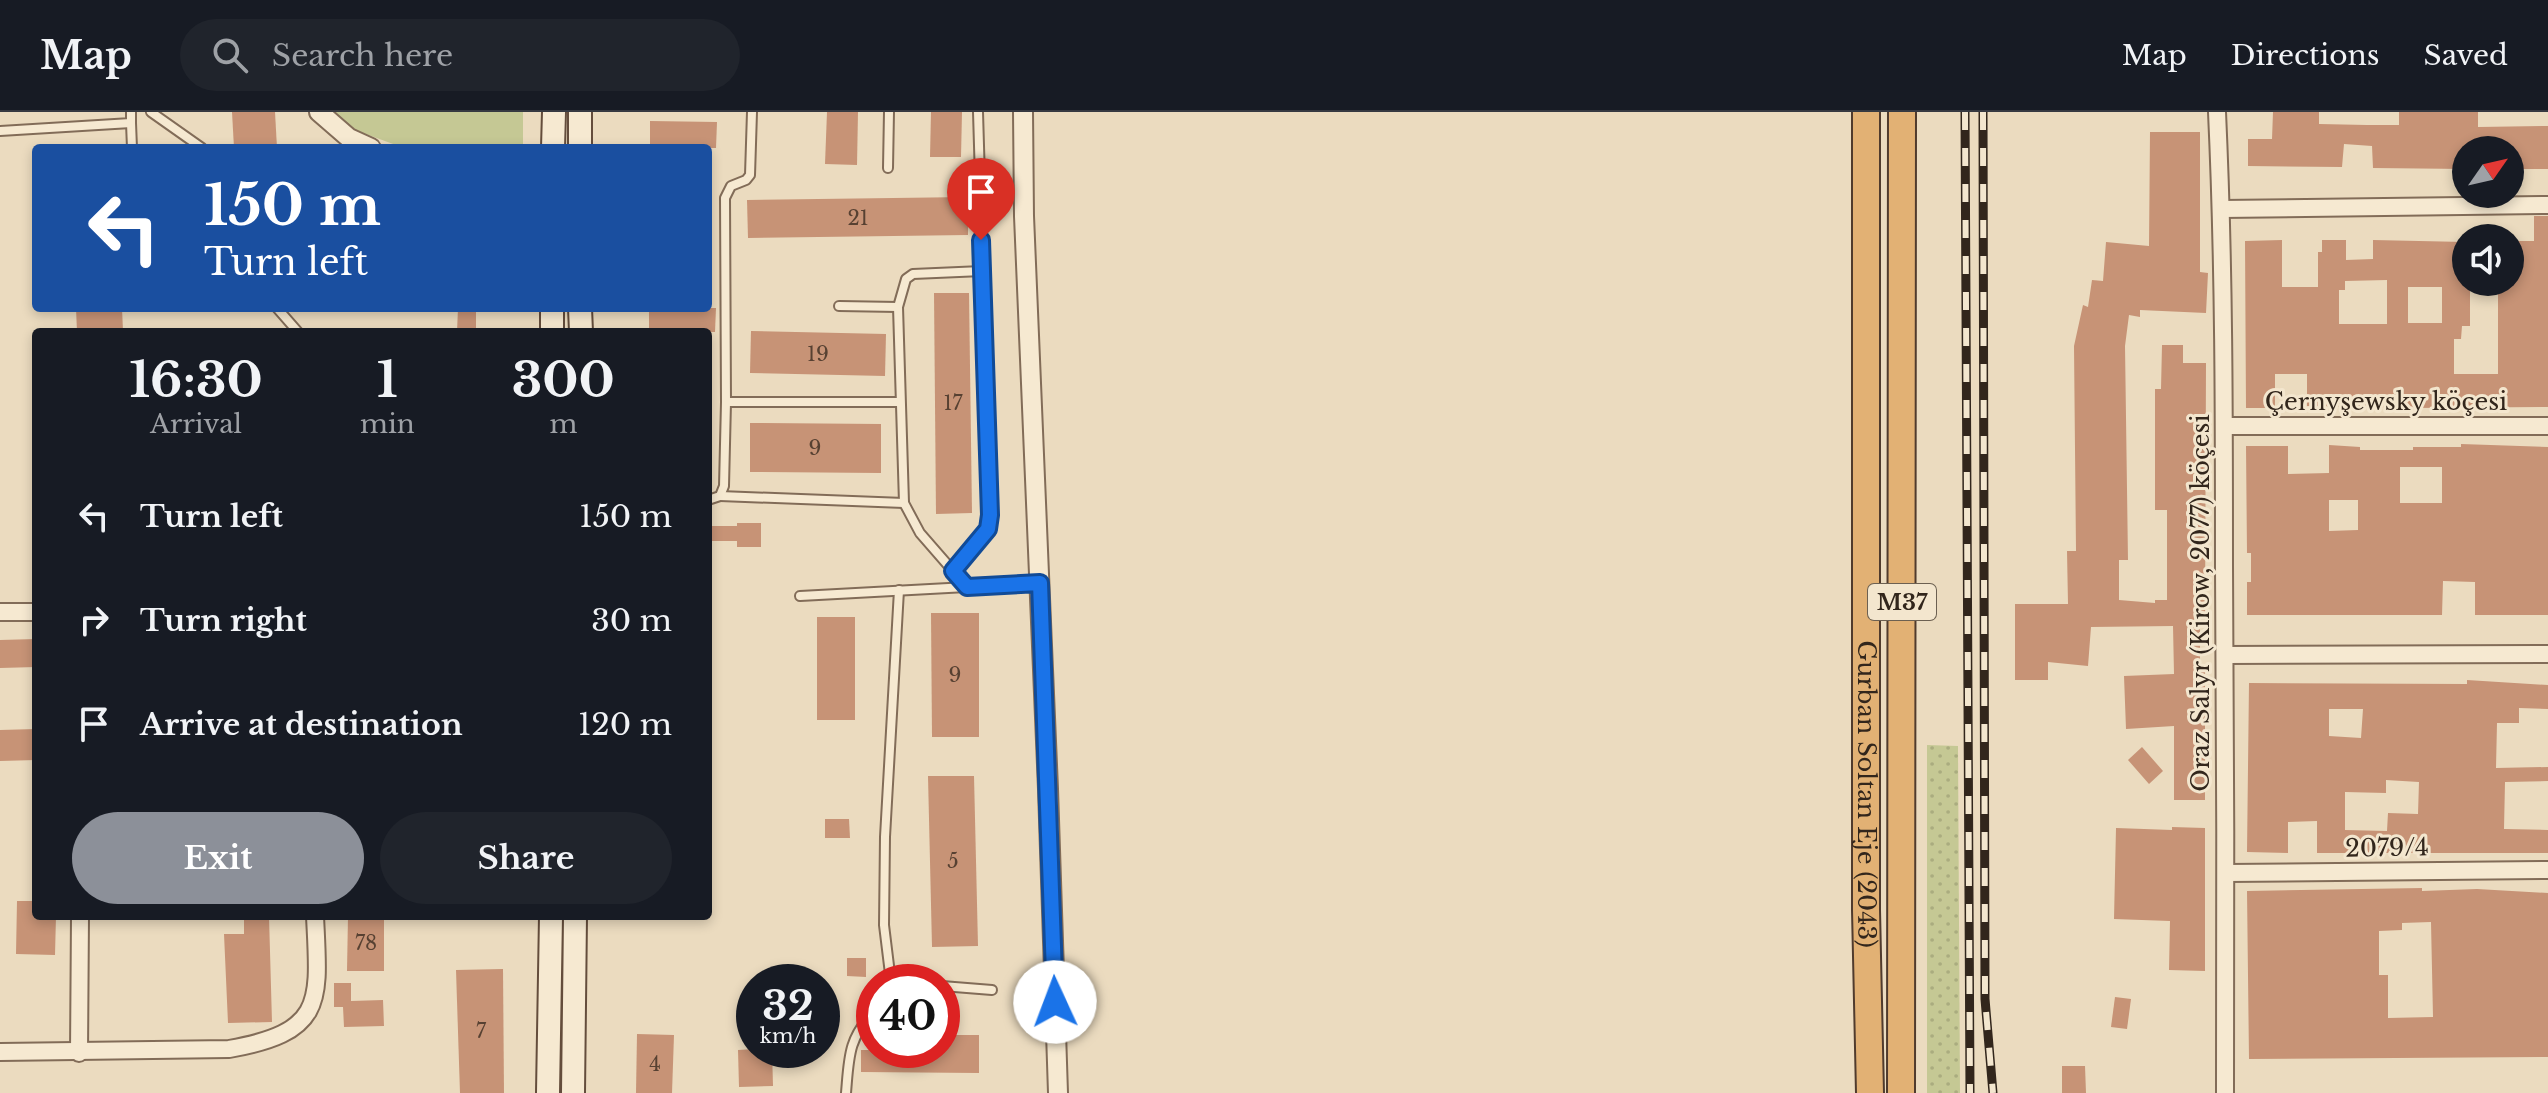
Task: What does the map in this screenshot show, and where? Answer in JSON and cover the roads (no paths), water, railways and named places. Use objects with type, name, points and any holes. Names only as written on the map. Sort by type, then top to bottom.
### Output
[{"type":"highway","name":"Gurban Soltan Eje (2043)","points":[[1866,112],[1866,894],[1870,1093]]},
{"type":"highway","name":"Gurban Soltan Eje (2043)","points":[[1901,1093],[1902,112]]},
{"type":"main road","points":[[553,144],[554,112]]},
{"type":"main road","points":[[580,112],[580,144]]},
{"type":"main road","points":[[548,1093],[551,920]]},
{"type":"main road","points":[[573,1093],[575,920]]},
{"type":"street","points":[[319,112],[349,138],[362,144]]},
{"type":"street","points":[[1023,112],[1024,216],[1058,1093]]},
{"type":"street","name":"Oraz Salyr (Kirow, 2077) köçesi","points":[[2217,112],[2222,209],[2224,426],[2225,1093]]},
{"type":"street","points":[[2222,209],[2548,205]]},
{"type":"street","name":"Çernyşewsky köçesi","points":[[2224,426],[2548,426]]},
{"type":"street","points":[[0,612],[32,612]]},
{"type":"street","points":[[2225,655],[2548,654]]},
{"type":"street","name":"2079/4","points":[[2227,873],[2548,870]]},
{"type":"street","points":[[79,1053],[80,920]]},
{"type":"street","points":[[0,1052],[229,1049],[260,1044],[287,1033],[313,1007],[318,986],[315,920]]},
{"type":"lane","points":[[131,112],[132,144]]},
{"type":"lane","points":[[151,112],[196,144]]},
{"type":"lane","points":[[720,496],[724,486],[726,402],[725,198],[731,186],[750,175],[752,112]]},
{"type":"lane","points":[[888,168],[889,112]]},
{"type":"lane","points":[[953,571],[988,529],[990,515],[978,112]]},
{"type":"lane","points":[[0,131],[131,123]]},
{"type":"lane","points":[[967,587],[920,533],[904,503],[898,307],[906,279],[913,274],[982,271]]},
{"type":"lane","points":[[839,306],[898,307]]},
{"type":"lane","points":[[280,312],[294,328]]},
{"type":"lane","points":[[726,402],[900,402]]},
{"type":"lane","points":[[712,499],[720,496],[904,503]]},
{"type":"lane","points":[[800,596],[1040,583]]},
{"type":"lane","points":[[889,964],[884,925],[885,837],[899,590]]},
{"type":"lane","points":[[960,987],[992,990]]},
{"type":"lane","points":[[846,1093],[851,1044],[856,1034]]},
{"type":"railway","points":[[1965,112],[1970,1093]]},
{"type":"railway","points":[[1983,112],[1985,999],[1993,1093]]}]
